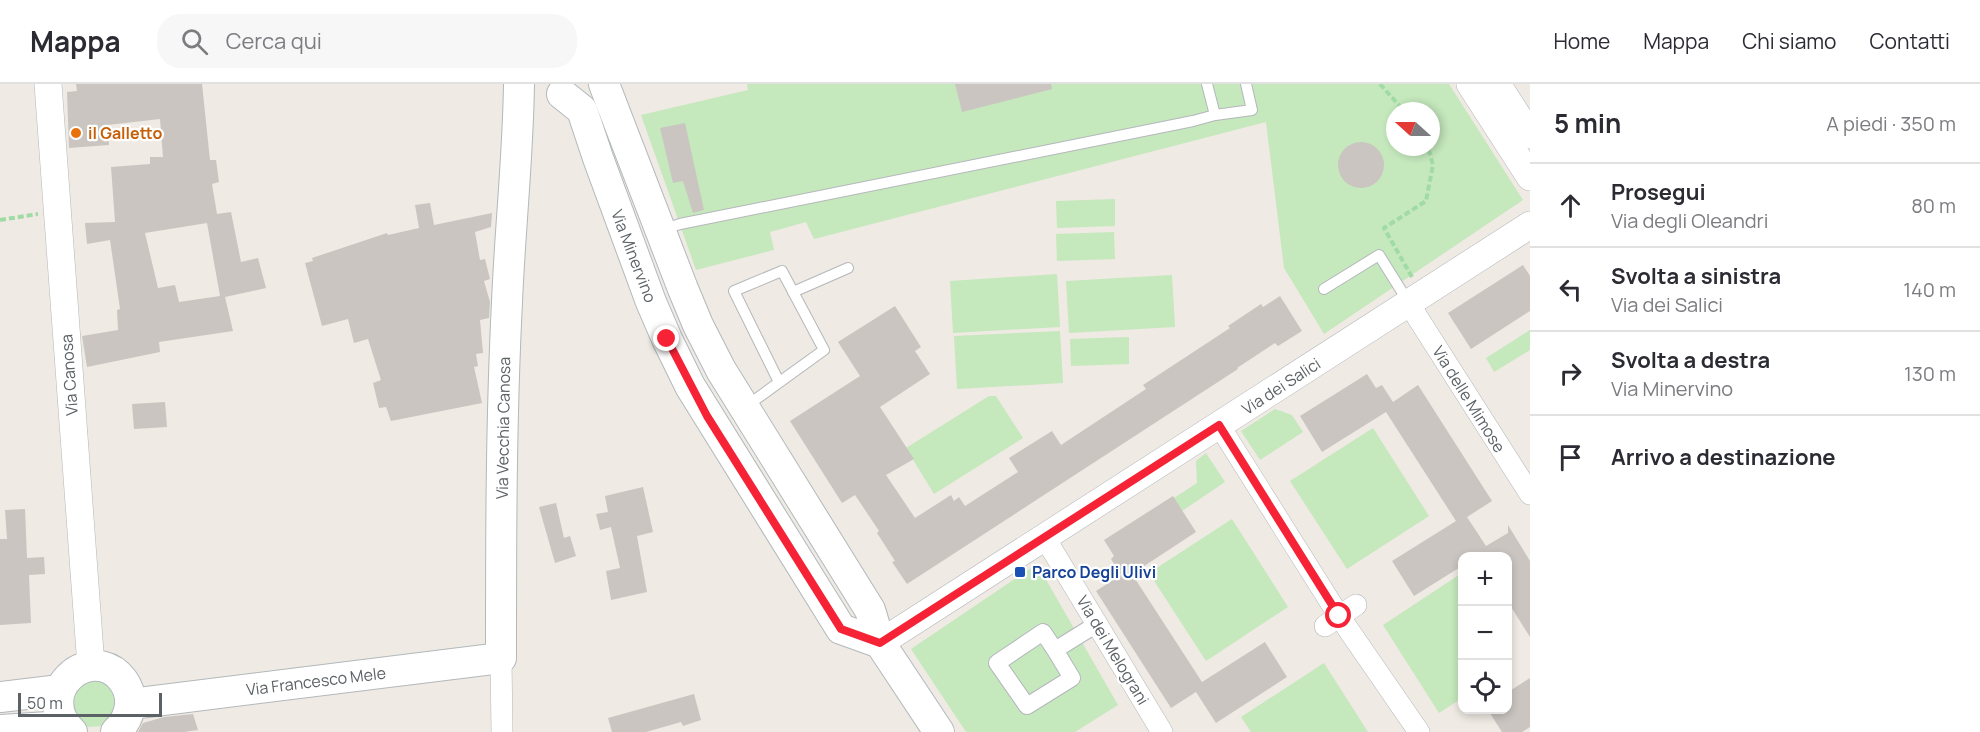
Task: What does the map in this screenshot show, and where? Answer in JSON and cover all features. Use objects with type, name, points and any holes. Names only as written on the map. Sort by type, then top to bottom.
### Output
[{"type":"main road","name":"Via Minervino","points":[[604,84],[698,325],[721,370],[870,610],[880,643],[939,732]]},
{"type":"main road","name":"Via Minervino","points":[[550,88],[582,110],[621,224],[651,302],[701,406],[841,629],[880,643]]},
{"type":"main road","name":"Via Vecchia Canosa","points":[[501,658],[501,452],[507,302],[519,124],[528,104],[550,88]]},
{"type":"main road","name":"Via Francesco Mele","points":[[131,704],[501,658]]},
{"type":"main road","points":[[0,730],[68,729],[60,714],[58,702],[60,690],[72,674],[91,666],[104,667],[115,673],[130,693],[129,714],[124,725],[116,732]]},
{"type":"main road","points":[[0,698],[60,690]]},
{"type":"street","name":"Via Canosa","points":[[48,84],[91,666]]},
{"type":"street","points":[[1470,84],[1530,177]]},
{"type":"street","points":[[1497,84],[1530,135]]},
{"type":"street","name":"Via dei Salici","points":[[880,643],[1219,425],[1412,292],[1530,225]]},
{"type":"street","name":"Via delle Mimose","points":[[1412,292],[1530,494]]},
{"type":"street","points":[[1219,425],[1340,616],[1419,732]]},
{"type":"street","name":"Via dei Melograni","points":[[1045,538],[1162,732]]},
{"type":"street","points":[[1054,650],[1097,624]]},
{"type":"street","points":[[1043,632],[1054,650],[1072,678],[1027,706],[997,663],[1043,632]]},
{"type":"street","name":"Via Vecchia Canosa","points":[[501,658],[502,732]]},
{"type":"lane","points":[[1207,84],[1215,115]]},
{"type":"lane","points":[[660,230],[680,224],[1215,115],[1252,110],[1246,84]]},
{"type":"lane","points":[[1323,289],[1379,255],[1412,292]]},
{"type":"lane","points":[[793,292],[848,268]]},
{"type":"lane","points":[[745,408],[824,350],[782,271],[734,291],[779,382]]},
{"type":"path","points":[[1380,84],[1396,102]]},
{"type":"path","points":[[1412,292],[1384,228],[1426,201],[1433,165],[1430,156]]},
{"type":"path","points":[[0,220],[57,211]]},
{"type":"green space","points":[[747,84],[1449,84],[1523,200],[1324,334],[1284,268],[1266,122],[814,239],[806,222],[770,232],[774,250],[696,270],[641,115],[748,90]]},
{"type":"green space","points":[[1115,199],[1115,226],[1057,228],[1056,201]]},
{"type":"green space","points":[[1114,232],[1115,259],[1057,261],[1056,234]]},
{"type":"green space","points":[[1057,274],[1060,327],[953,333],[950,281]]},
{"type":"green space","points":[[1172,275],[1175,327],[1069,333],[1066,281]]},
{"type":"green space","points":[[1530,330],[1530,350],[1494,372],[1486,358]]},
{"type":"green space","points":[[1060,331],[1063,383],[957,389],[954,336]]},
{"type":"green space","points":[[1129,337],[1129,364],[1071,366],[1070,339]]},
{"type":"green space","points":[[989,396],[996,396],[1023,438],[934,494],[906,448]]},
{"type":"green space","points":[[1275,409],[1292,415],[1303,432],[1260,460],[1241,431]]},
{"type":"green space","points":[[1373,428],[1429,516],[1347,569],[1290,481]]},
{"type":"green space","points":[[1206,453],[1225,482],[1182,511],[1174,498],[1197,483],[1196,461]]},
{"type":"green space","points":[[1232,519],[1288,607],[1206,661],[1149,573]]},
{"type":"green space","points":[[1037,564],[1118,705],[1075,732],[966,732],[911,649]]},
{"type":"green space","points":[[1458,576],[1458,701],[1439,713],[1383,625]]},
{"type":"green space","points":[[1324,663],[1368,732],[1251,732],[1241,717]]},
{"type":"green space","points":[[86,677],[110,682],[118,706],[103,726],[87,727],[79,724],[68,695]]},
{"type":"building","points":[[76,84],[202,84],[210,160],[216,160],[219,182],[212,184],[217,214],[231,212],[241,262],[258,258],[266,288],[225,297],[233,331],[159,342],[160,352],[87,367],[82,336],[118,330],[117,310],[120,309],[110,240],[87,244],[85,223],[115,222],[111,167],[150,164],[150,157],[163,157],[160,119],[108,125],[109,145],[69,148],[67,92],[77,91]],"holes":[[[207,223],[220,296],[179,302],[175,285],[158,288],[145,233]]]},
{"type":"building","points":[[955,84],[1051,84],[1052,89],[962,112]]},
{"type":"building","points":[[685,123],[704,210],[693,213],[683,181],[673,183],[660,128]]},
{"type":"building","points":[[1361,142],[1370,143],[1377,149],[1383,156],[1383,174],[1377,181],[1370,187],[1361,188],[1352,187],[1345,181],[1339,174],[1338,165],[1339,156],[1345,149],[1352,143]]},
{"type":"building","points":[[430,203],[434,225],[492,213],[491,227],[475,232],[480,260],[485,259],[490,279],[484,281],[490,302],[489,318],[480,320],[483,353],[476,354],[478,366],[474,367],[482,403],[391,421],[386,407],[379,408],[373,383],[381,380],[368,339],[354,343],[348,319],[322,326],[305,263],[313,261],[312,258],[387,233],[388,235],[419,228],[415,205]]},
{"type":"building","points":[[1523,265],[1530,276],[1530,311],[1471,349],[1448,313]]},
{"type":"building","points":[[1280,296],[1302,331],[1278,346],[1275,343],[907,584],[892,562],[895,561],[877,533],[879,531],[855,495],[842,503],[790,421],[860,376],[838,342],[895,306],[921,347],[915,351],[930,374],[880,407],[914,459],[886,475],[915,518],[951,495],[954,501],[959,497],[965,506],[1018,472],[1009,458],[1052,431],[1061,445],[1146,389],[1143,385],[1230,328],[1228,326],[1261,304],[1263,307]]},
{"type":"building","points":[[1367,374],[1376,388],[1382,385],[1393,402],[1418,385],[1492,501],[1467,517],[1486,546],[1508,533],[1508,525],[1530,561],[1530,637],[1512,608],[1512,552],[1458,552],[1458,568],[1414,596],[1392,561],[1456,521],[1386,412],[1322,452],[1300,416]]},
{"type":"building","points":[[165,402],[167,427],[134,429],[132,404]]},
{"type":"building","points":[[643,487],[653,532],[637,536],[647,592],[611,600],[606,571],[620,568],[611,527],[600,530],[596,514],[608,512],[605,496]]},
{"type":"building","points":[[1173,496],[1196,532],[1132,574],[1202,682],[1265,642],[1287,677],[1216,723],[1196,692],[1171,708],[1096,591],[1121,575],[1111,559],[1114,556],[1104,540]]},
{"type":"building","points":[[556,503],[564,538],[570,536],[576,556],[555,563],[539,507]]},
{"type":"building","points":[[25,509],[27,558],[44,557],[45,574],[29,575],[31,623],[0,625],[0,539],[7,539],[5,510]]},
{"type":"building","points":[[1530,678],[1530,727],[1522,732],[1502,732],[1491,714],[1512,714],[1512,689]]},
{"type":"building","points":[[694,694],[701,720],[683,726],[681,722],[646,732],[612,732],[608,718]]},
{"type":"building","points":[[193,714],[198,730],[138,732],[143,723],[164,717]]},
{"type":"place","name":"il Galletto","points":[[76,133]]},
{"type":"place","name":"Parco Degli Ulivi","points":[[1020,572]]},
{"type":"route","points":[[667,339],[707,416],[841,629],[857,636],[880,643],[1219,425],[1339,616]]}]
